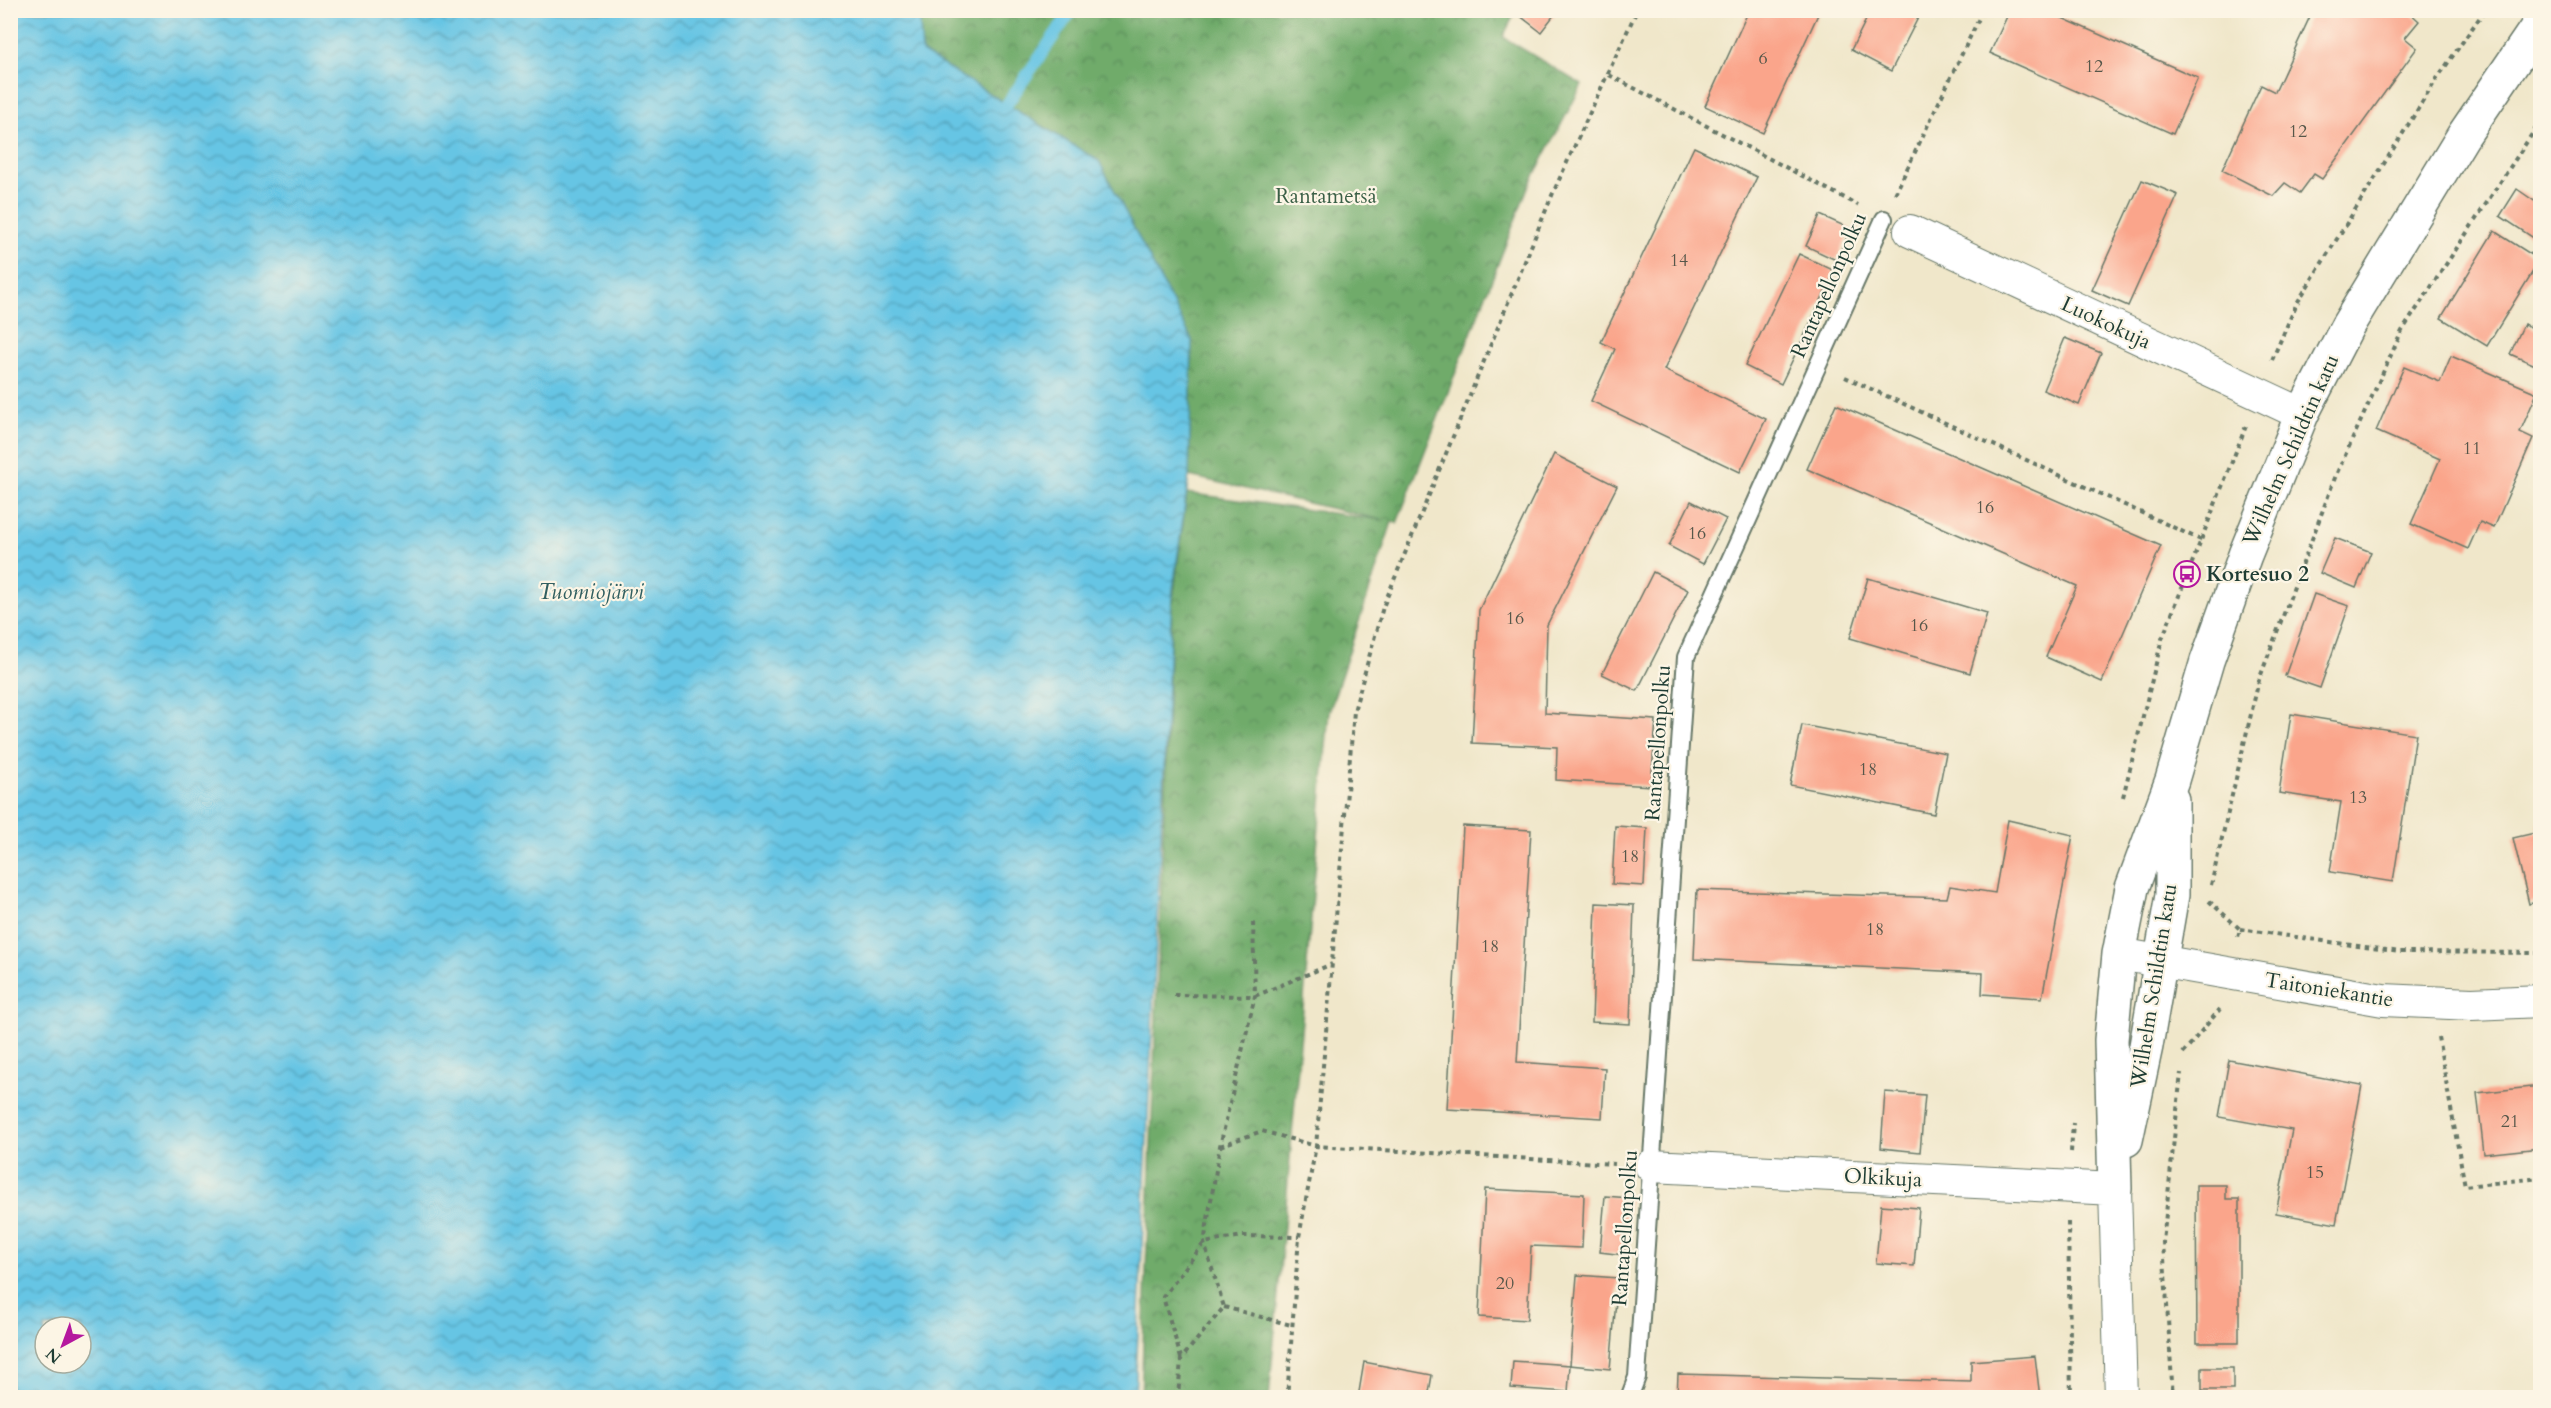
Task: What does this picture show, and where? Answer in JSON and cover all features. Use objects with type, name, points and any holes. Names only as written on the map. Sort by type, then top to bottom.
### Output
[{"type":"street","name":"Wilhelm Schildtin katu","points":[[2121,1398],[2111,1040],[2119,954],[2132,888],[2172,780],[2210,650],[2245,555],[2302,414],[2348,325],[2434,183],[2541,23]]},
{"type":"street","name":"Luokokuja","points":[[1897,225],[2302,414]]},
{"type":"street","name":"Wilhelm Schildtin katu","points":[[2115,1189],[2146,1046],[2172,895],[2172,780]]},
{"type":"street","name":"Taitoniekantie","points":[[2119,954],[2383,1000],[2472,1004],[2541,1001]]},
{"type":"street","name":"Olkikuja","points":[[1652,1166],[2115,1189]]},
{"type":"lane","name":"Rantapellonpolku","points":[[1629,1398],[1637,1377],[1686,657],[1818,364],[1897,225]]},
{"type":"path","points":[[1287,1398],[1299,1237],[1316,1146],[1354,711],[1383,607],[1548,204],[1637,10]]},
{"type":"path","name":"Rantapellonpolku","points":[[1897,225],[1983,10]]},
{"type":"path","points":[[1609,75],[1897,225]]},
{"type":"path","points":[[2211,888],[2259,680],[2336,475],[2402,331],[2541,122]]},
{"type":"path","points":[[1818,364],[2201,540]]},
{"type":"path","points":[[2208,899],[2240,929],[2400,952],[2541,953]]},
{"type":"path","points":[[1224,1307],[1204,1243],[1220,1146],[1255,996],[1253,921]]},
{"type":"path","points":[[2173,1398],[2163,1242],[2183,1053],[2220,1011],[2240,929]]},
{"type":"path","points":[[1174,995],[1255,996],[1332,964]]},
{"type":"path","points":[[2438,1037],[2465,1186],[2541,1178]]},
{"type":"path","points":[[1220,1146],[1262,1131],[1316,1146],[1652,1166]]},
{"type":"path","points":[[1178,1398],[1181,1359],[1163,1297],[1204,1243],[1242,1236],[1299,1237]]},
{"type":"path","points":[[1224,1307],[1291,1325]]},
{"type":"path","points":[[1181,1359],[1224,1307]]},
{"type":"green space","name":"Rantametsä","points":[[919,11],[1516,11],[1503,37],[1582,85],[1528,187],[1397,523],[1392,522],[1329,712],[1269,1397],[1141,1397],[1172,607],[1187,493],[1382,520],[1189,476],[1192,340],[1099,161],[922,52]]},
{"type":"water","name":"Tuomiojärvi","points":[[10,11],[919,11],[922,52],[1099,161],[1192,340],[1189,476],[1172,596],[1135,1397],[11,1397]]},
{"type":"building","points":[[1523,10],[1558,10],[1541,32],[1519,15]]},
{"type":"building","points":[[1749,10],[1820,10],[1763,133],[1705,106]]},
{"type":"building","points":[[1871,10],[1922,10],[1891,71],[1851,50]]},
{"type":"building","points":[[2010,10],[2044,10],[2198,78],[2173,134],[1990,53]]},
{"type":"building","points":[[2313,10],[2407,10],[2419,21],[2405,38],[2417,48],[2322,179],[2314,174],[2300,193],[2285,183],[2273,196],[2222,170],[2261,85],[2275,92]]},
{"type":"building","points":[[1694,147],[1757,177],[1664,370],[1766,419],[1740,472],[1591,401],[1615,349],[1601,342]]},
{"type":"building","points":[[2142,180],[2178,195],[2128,306],[2092,290]]},
{"type":"building","points":[[2517,189],[2540,205],[2540,230],[2535,239],[2500,216]]},
{"type":"building","points":[[1820,215],[1851,229],[1836,260],[1806,246]]},
{"type":"building","points":[[2494,231],[2540,260],[2487,346],[2441,318]]},
{"type":"building","points":[[1799,254],[1835,271],[1781,384],[1745,366]]},
{"type":"building","points":[[2524,324],[2540,331],[2540,367],[2510,354]]},
{"type":"building","points":[[2065,338],[2101,353],[2079,405],[2043,390]]},
{"type":"building","points":[[2451,356],[2537,393],[2520,432],[2533,438],[2494,528],[2480,522],[2468,549],[2411,524],[2440,459],[2376,431],[2404,367],[2440,382]]},
{"type":"building","points":[[1836,404],[2161,546],[2102,682],[2046,657],[2077,586],[1807,469]]},
{"type":"building","points":[[1554,454],[1617,486],[1547,625],[1545,713],[1656,720],[1651,786],[1556,780],[1557,747],[1472,743],[1479,610]]},
{"type":"building","points":[[1691,501],[1726,519],[1703,564],[1669,546]]},
{"type":"building","points":[[2335,538],[2371,552],[2356,588],[2320,573]]},
{"type":"building","points":[[1653,572],[1688,590],[1637,691],[1602,674]]},
{"type":"building","points":[[1868,578],[1987,613],[1970,673],[1850,638]]},
{"type":"building","points":[[2314,594],[2349,606],[2320,688],[2285,676]]},
{"type":"building","points":[[2291,714],[2416,734],[2393,882],[2330,872],[2341,802],[2279,793]]},
{"type":"building","points":[[1802,725],[1946,753],[1934,814],[1790,785]]},
{"type":"building","points":[[2008,820],[2073,835],[2042,998],[1982,994],[1983,973],[1694,959],[1697,890],[1947,898],[1950,886],[1995,893]]},
{"type":"building","points":[[2540,823],[2540,901],[2529,904],[2513,838],[2539,832],[2537,824]]},
{"type":"building","points":[[1463,826],[1531,830],[1517,1062],[1605,1068],[1602,1118],[1447,1109]]},
{"type":"building","points":[[1615,826],[1647,828],[1644,886],[1612,884]]},
{"type":"building","points":[[1596,903],[1634,905],[1630,1024],[1592,1022]]},
{"type":"building","points":[[2229,1060],[2362,1085],[2336,1224],[2276,1213],[2292,1130],[2219,1117]]},
{"type":"building","points":[[2540,1086],[2540,1148],[2484,1154],[2477,1093]]},
{"type":"building","points":[[1885,1092],[1925,1095],[1920,1152],[1881,1148]]},
{"type":"building","points":[[2196,1185],[2226,1185],[2226,1199],[2239,1199],[2239,1343],[2197,1343]]},
{"type":"building","points":[[1485,1189],[1584,1194],[1582,1248],[1531,1246],[1527,1320],[1479,1317]]},
{"type":"building","points":[[1605,1196],[1629,1198],[1624,1255],[1600,1252]]},
{"type":"building","points":[[1881,1205],[1919,1208],[1914,1266],[1876,1263]]},
{"type":"building","points":[[1577,1275],[1618,1278],[1610,1369],[1570,1365]]},
{"type":"building","points":[[2035,1356],[2040,1398],[1677,1398],[1678,1374],[1971,1382],[1971,1361]]},
{"type":"building","points":[[1513,1361],[1570,1365],[1568,1392],[1511,1388]]},
{"type":"building","points":[[1364,1362],[1432,1375],[1428,1398],[1358,1398]]},
{"type":"building","points":[[2202,1368],[2233,1368],[2233,1390],[2202,1390]]},
{"type":"waterway","points":[[1007,104],[1072,10]]},
{"type":"place","name":"Kortesuo 2","points":[[2187,574]]}]
